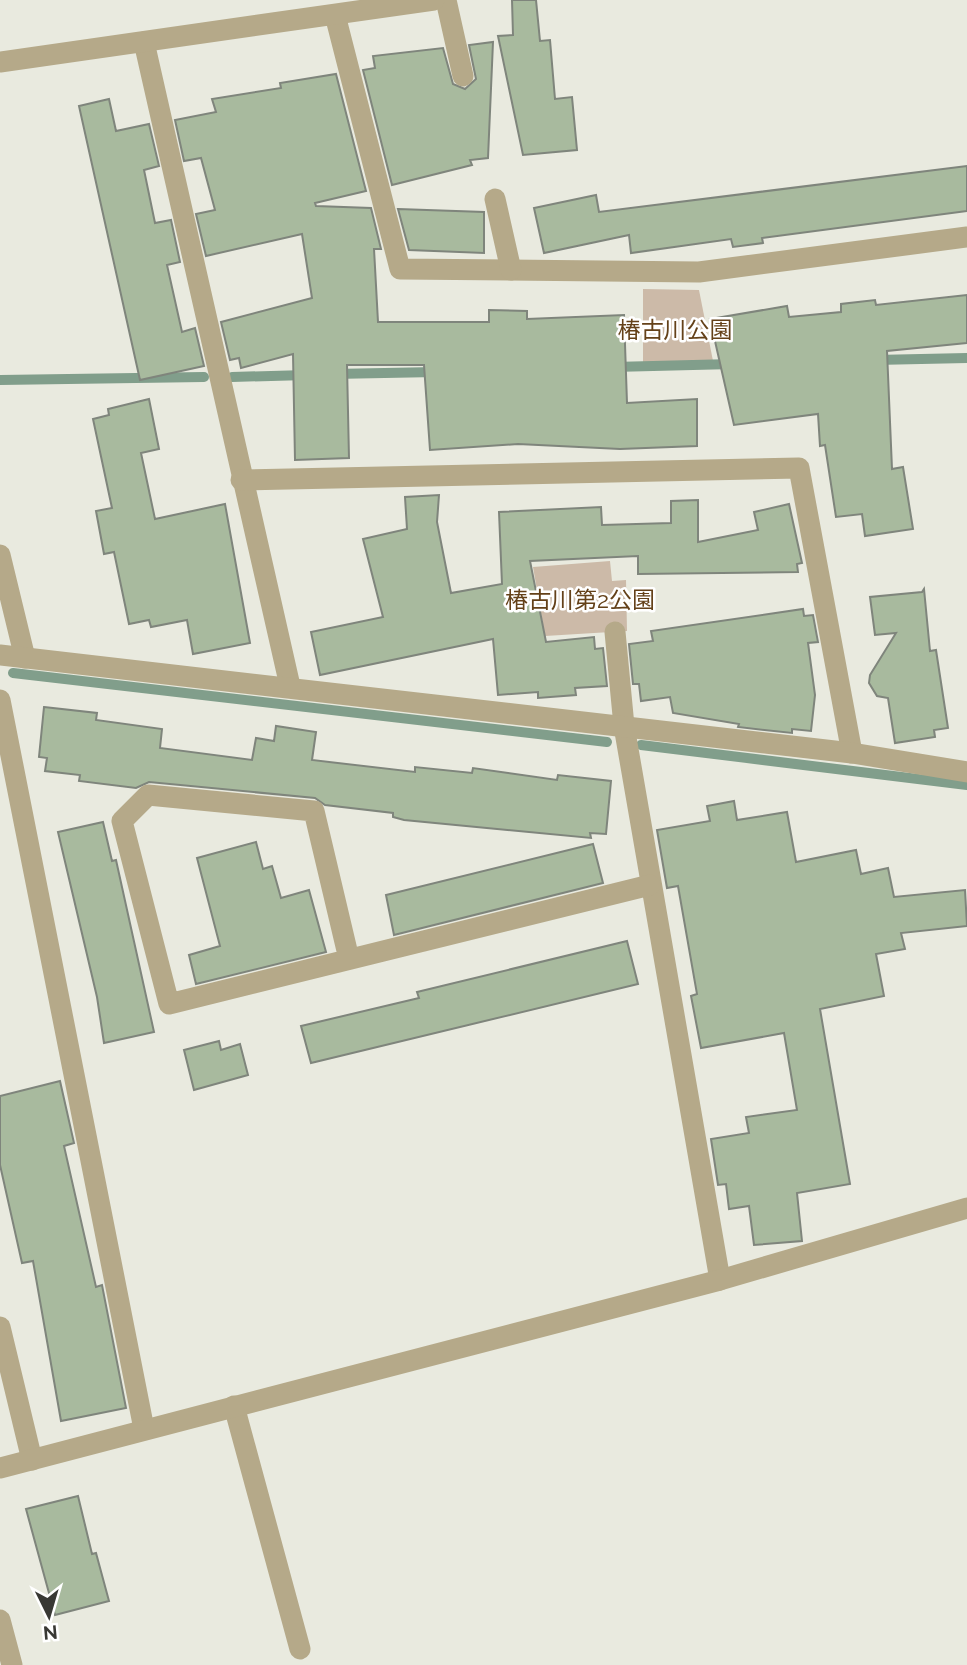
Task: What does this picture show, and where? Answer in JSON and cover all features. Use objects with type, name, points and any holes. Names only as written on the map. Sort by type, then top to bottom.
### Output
[{"type":"street","points":[[0,62],[434,0]]},
{"type":"street","points":[[446,0],[463,76]]},
{"type":"street","points":[[335,15],[400,269],[699,272],[967,237]]},
{"type":"street","points":[[144,42],[241,480],[290,686]]},
{"type":"street","points":[[495,199],[511,270]]},
{"type":"street","points":[[241,480],[799,468],[852,753]]},
{"type":"street","points":[[0,555],[25,658]]},
{"type":"street","points":[[615,632],[624,726],[720,1280]]},
{"type":"street","points":[[0,655],[290,686],[852,753],[967,772]]},
{"type":"street","points":[[0,700],[144,1429]]},
{"type":"street","points":[[349,959],[314,811],[148,795],[122,821],[169,1003],[650,885]]},
{"type":"street","points":[[0,1468],[720,1280],[967,1208]]},
{"type":"street","points":[[0,1327],[32,1460]]},
{"type":"street","points":[[234,1406],[300,1649]]},
{"type":"street","points":[[0,1620],[12,1665]]},
{"type":"green space","name":"椿古川公園","points":[[643,289],[699,290],[713,361],[643,362]]},
{"type":"green space","name":"椿古川第2公園","points":[[610,561],[612,581],[626,580],[627,631],[545,636],[533,567]]},
{"type":"building","points":[[512,0],[536,0],[540,41],[550,40],[555,99],[572,97],[577,150],[523,155],[498,36],[513,35]]},
{"type":"building","points":[[493,42],[488,158],[470,160],[472,165],[392,185],[363,70],[375,68],[373,56],[443,48],[453,84],[465,89],[476,79],[469,45]]},
{"type":"building","points":[[336,74],[366,191],[315,203],[316,206],[371,208],[381,249],[374,249],[378,322],[489,322],[489,310],[527,311],[527,319],[624,315],[627,403],[697,399],[697,446],[620,449],[518,444],[430,450],[424,365],[347,365],[349,458],[295,460],[293,354],[241,368],[239,358],[230,360],[221,322],[312,298],[302,234],[206,256],[196,214],[215,210],[201,158],[184,161],[175,120],[216,112],[212,99],[281,88],[280,83]]},
{"type":"building","points":[[109,99],[116,131],[149,124],[159,166],[144,170],[155,223],[171,220],[180,262],[167,265],[182,332],[195,328],[204,366],[140,380],[79,106]]},
{"type":"building","points":[[967,166],[967,211],[762,238],[763,243],[733,247],[731,239],[631,253],[629,235],[544,253],[534,208],[596,195],[599,212]]},
{"type":"building","points":[[398,209],[484,212],[484,253],[409,250]]},
{"type":"building","points":[[967,295],[967,343],[887,351],[892,469],[903,467],[913,529],[865,536],[862,514],[836,517],[825,445],[820,446],[818,414],[734,425],[710,319],[787,306],[789,317],[841,312],[841,304],[875,300],[876,305]]},
{"type":"building","points":[[149,399],[159,449],[141,453],[155,519],[225,504],[250,643],[193,654],[187,620],[151,627],[149,620],[129,624],[114,552],[104,554],[96,511],[112,508],[93,419],[109,415],[108,409]]},
{"type":"building","points":[[439,495],[437,522],[451,593],[502,584],[499,512],[601,507],[602,525],[671,523],[671,501],[698,500],[698,542],[758,530],[754,512],[789,504],[802,563],[797,564],[798,572],[638,574],[638,556],[530,561],[546,642],[594,637],[595,649],[603,648],[607,686],[575,688],[576,695],[538,698],[538,692],[498,695],[493,639],[320,675],[311,632],[383,617],[363,539],[407,529],[405,497]]},
{"type":"building","points":[[924,589],[930,651],[936,650],[948,728],[934,730],[935,737],[895,743],[888,698],[877,696],[869,683],[870,675],[896,633],[875,635],[870,597],[922,592]]},
{"type":"building","points":[[803,609],[804,616],[813,615],[818,642],[808,643],[815,695],[811,731],[792,729],[792,733],[738,727],[739,724],[673,713],[670,697],[641,701],[639,684],[633,684],[629,644],[653,641],[651,631]]},
{"type":"building","points":[[44,707],[97,713],[96,720],[162,729],[160,748],[252,760],[256,738],[274,741],[276,726],[316,732],[312,760],[415,772],[415,767],[472,773],[473,768],[557,780],[558,775],[611,781],[606,834],[590,833],[591,838],[404,820],[393,817],[393,813],[325,805],[315,798],[149,782],[136,788],[79,781],[80,775],[45,771],[47,758],[39,757]]},
{"type":"building","points":[[734,801],[737,820],[787,812],[796,862],[856,850],[861,874],[888,868],[894,897],[965,890],[967,926],[901,933],[905,949],[876,954],[884,996],[820,1009],[850,1184],[797,1193],[802,1241],[754,1245],[749,1206],[729,1209],[726,1184],[718,1185],[711,1139],[749,1133],[746,1117],[797,1110],[784,1033],[701,1048],[691,996],[697,994],[678,886],[667,888],[657,830],[710,821],[707,806]]},
{"type":"building","points":[[103,822],[112,861],[116,860],[154,1032],[104,1043],[97,997],[58,832]]},
{"type":"building","points":[[256,842],[263,869],[272,866],[281,898],[309,890],[326,952],[196,984],[189,955],[220,946],[197,858]]},
{"type":"building","points":[[593,844],[603,883],[394,935],[386,895]]},
{"type":"building","points":[[627,941],[638,984],[311,1063],[301,1026],[419,998],[417,992]]},
{"type":"building","points":[[219,1041],[221,1050],[240,1044],[248,1075],[194,1090],[184,1050]]},
{"type":"building","points":[[60,1081],[74,1143],[64,1146],[96,1287],[102,1285],[126,1408],[61,1421],[33,1261],[22,1263],[0,1165],[0,1096]]},
{"type":"building","points":[[78,1496],[92,1554],[96,1553],[109,1601],[55,1615],[26,1509]]},
{"type":"waterway","points":[[875,360],[967,358]]},
{"type":"waterway","points":[[613,367],[733,364]]},
{"type":"waterway","points":[[333,374],[436,372]]},
{"type":"waterway","points":[[232,377],[306,375]]},
{"type":"waterway","points":[[0,380],[204,377]]},
{"type":"waterway","points":[[13,673],[607,742]]},
{"type":"waterway","points":[[641,745],[967,785]]}]
